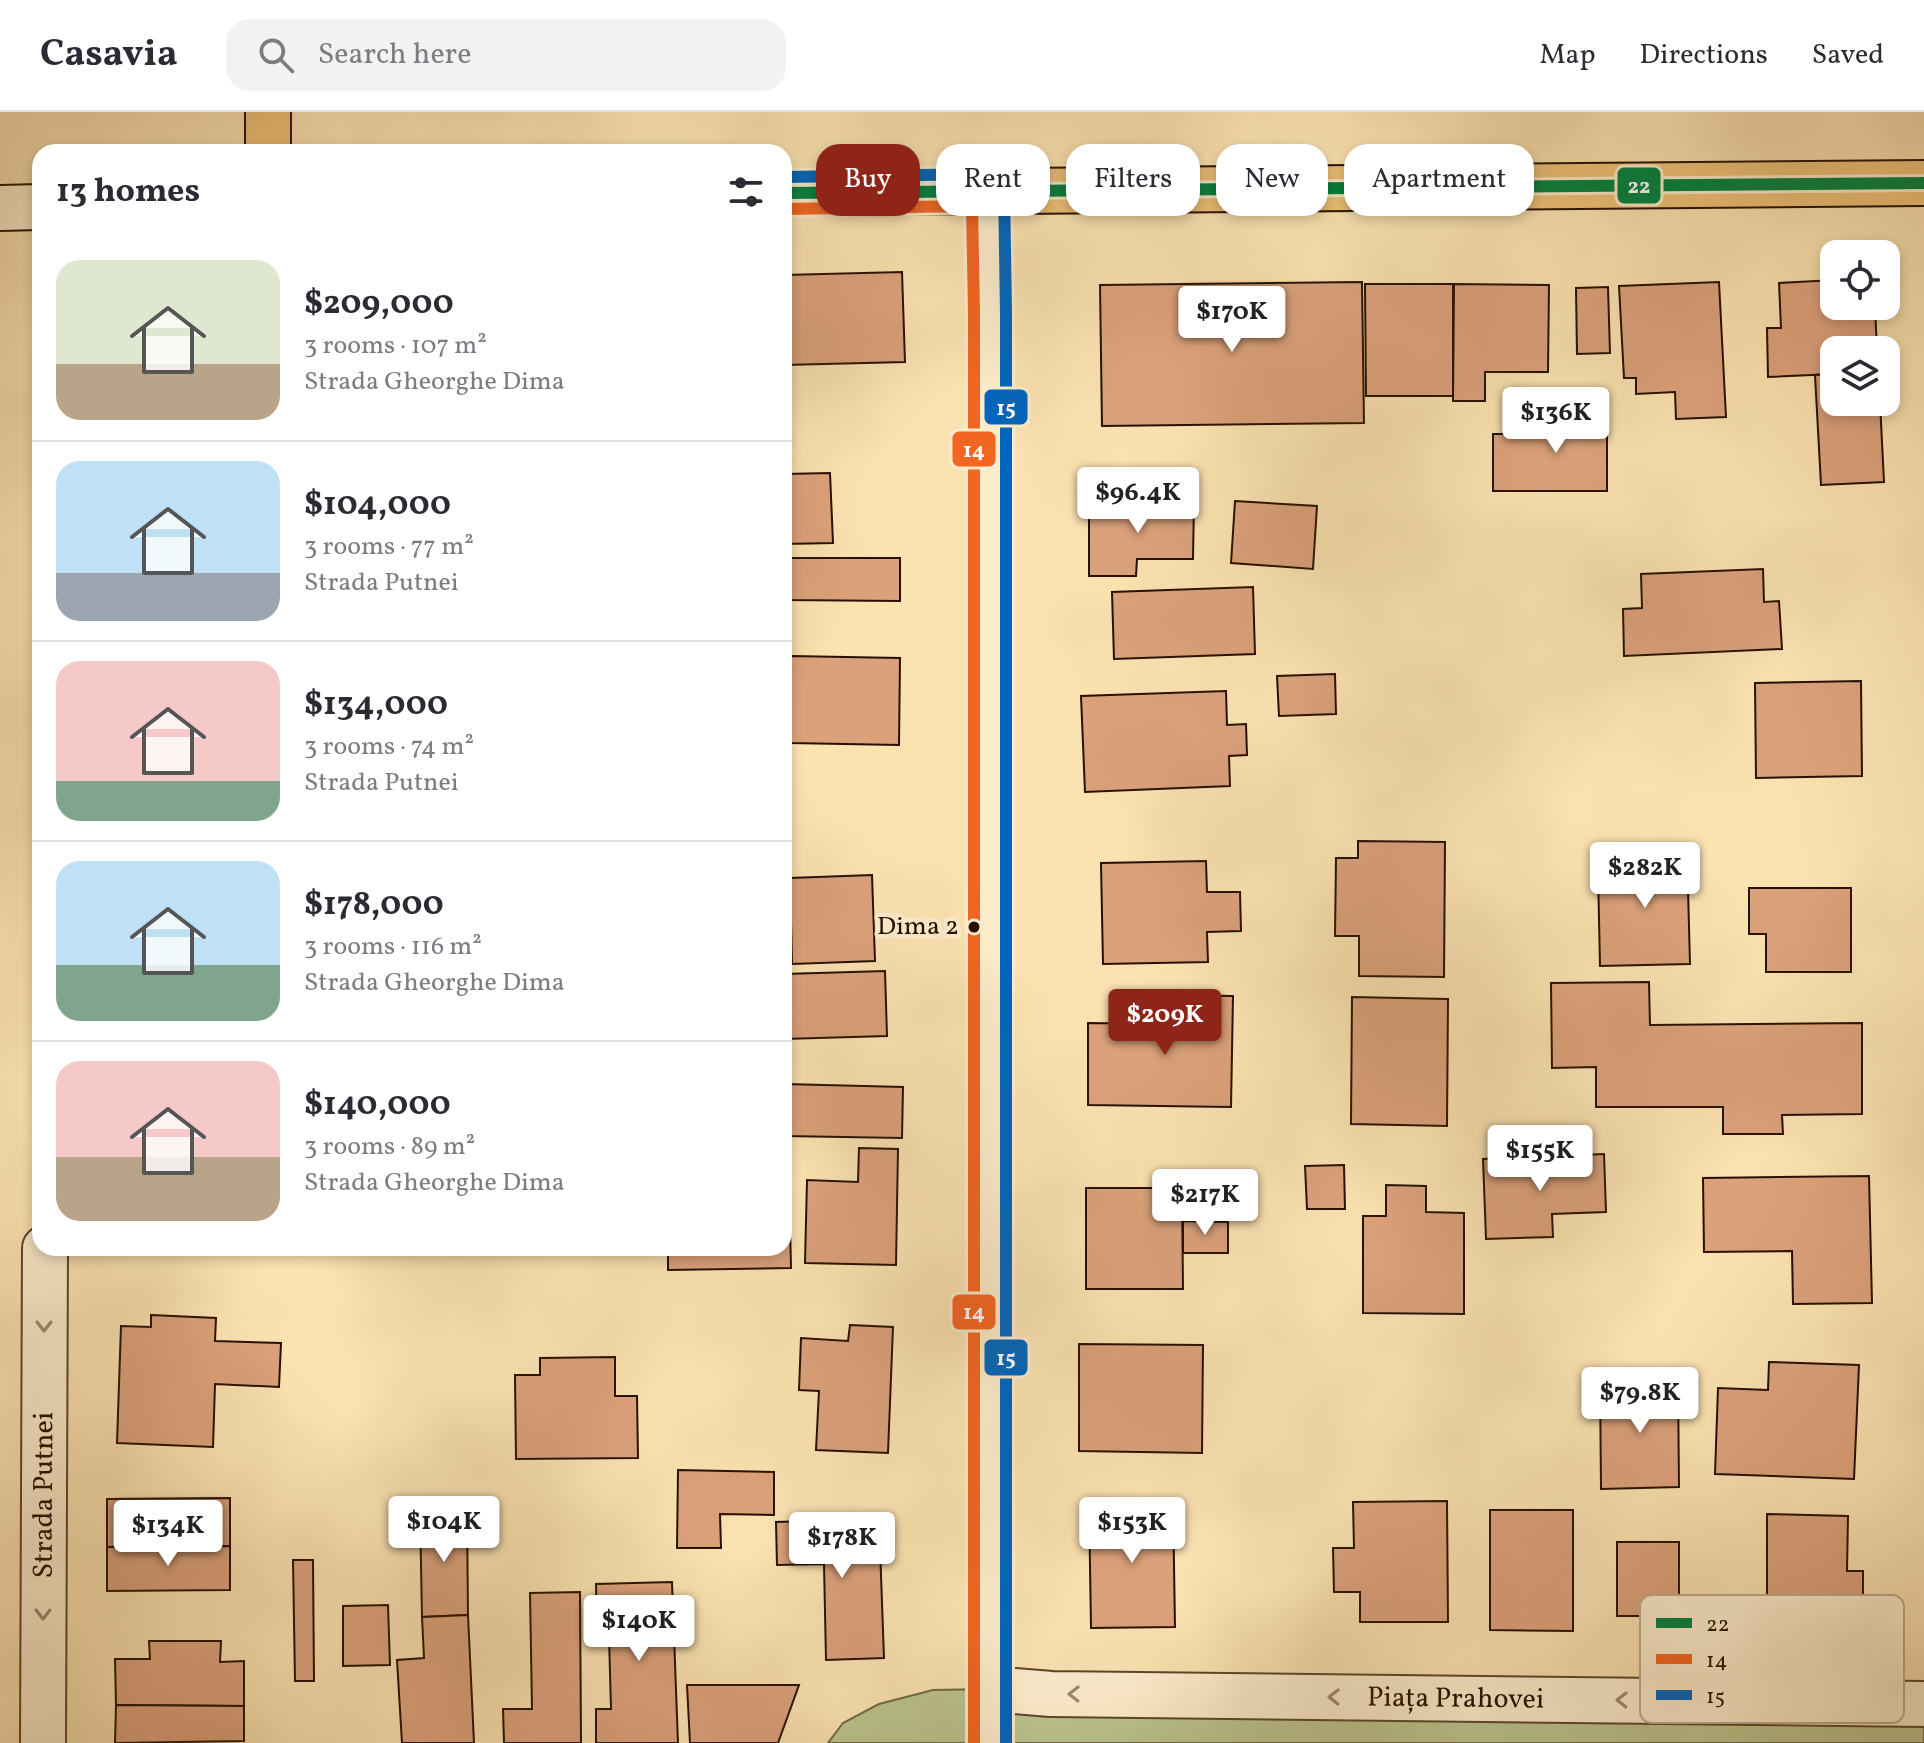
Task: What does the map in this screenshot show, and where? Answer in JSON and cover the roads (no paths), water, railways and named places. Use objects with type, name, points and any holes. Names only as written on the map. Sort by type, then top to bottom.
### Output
[{"type":"main road","points":[[268,112],[268,144]]},
{"type":"main road","points":[[1050,190],[1924,183]]},
{"type":"main road","points":[[792,193],[936,191]]},
{"type":"street","points":[[0,208],[32,207]]},
{"type":"street","points":[[988,216],[990,1743]]},
{"type":"street","name":"Strada Putnei","points":[[43,1743],[45,1256]]},
{"type":"street","name":"Piața Prahovei","points":[[990,1689],[1051,1694],[1640,1701]]},
{"type":"street","name":"Piața Prahovei","points":[[1904,1704],[1924,1704]]},
{"type":"place","name":"Dima 2","points":[[974,927]]}]
